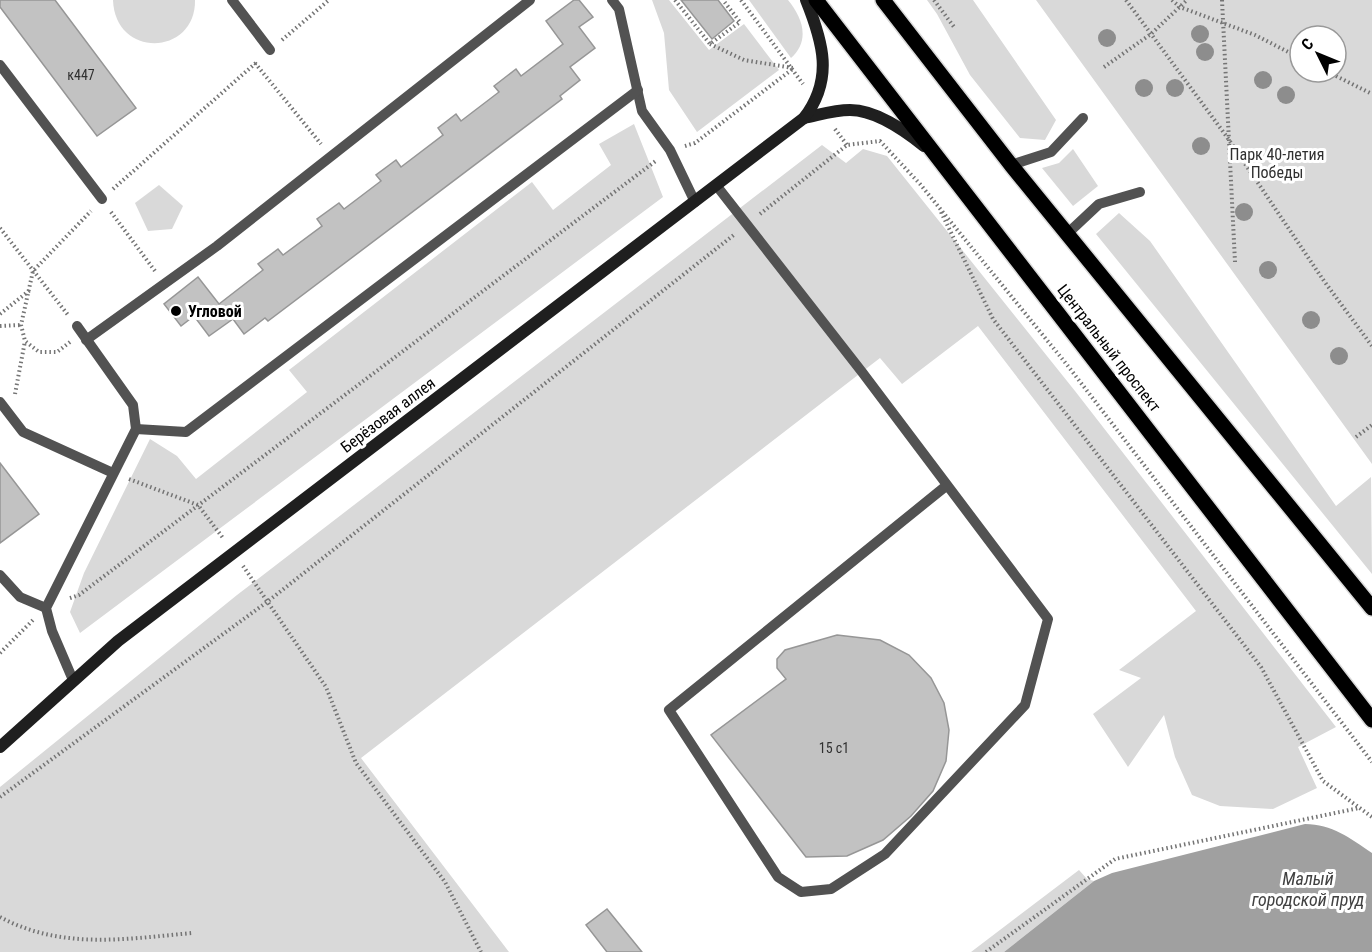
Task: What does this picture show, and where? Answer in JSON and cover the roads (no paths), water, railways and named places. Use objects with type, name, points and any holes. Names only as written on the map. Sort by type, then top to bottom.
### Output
[{"type":"main road","name":"Центральный проспект","points":[[816,0],[946,165],[1372,720]]},
{"type":"main road","points":[[883,0],[1011,165],[1372,608]]},
{"type":"street","points":[[804,118],[814,104],[822,82],[820,36],[806,0]]},
{"type":"street","points":[[804,118],[851,110],[872,115],[907,132],[946,165]]},
{"type":"street","name":"Берёзовая аллея","points":[[0,747],[118,642],[804,118]]},
{"type":"lane","points":[[232,0],[270,50]]},
{"type":"lane","points":[[86,340],[331,156],[530,0]]},
{"type":"lane","points":[[612,0],[619,9],[642,111],[670,150],[695,202]]},
{"type":"lane","points":[[0,65],[102,199]]},
{"type":"lane","points":[[136,429],[186,432],[638,90]]},
{"type":"lane","points":[[1011,165],[1051,152],[1083,118]]},
{"type":"lane","points":[[716,185],[862,372],[1048,619],[1025,705],[885,854],[831,889],[801,892],[778,878],[669,710],[946,486]]},
{"type":"lane","points":[[1067,234],[1099,204],[1140,192]]},
{"type":"lane","points":[[73,680],[52,631],[46,608],[136,429],[133,405],[76,326]]},
{"type":"lane","points":[[0,402],[23,432],[113,473]]},
{"type":"lane","points":[[0,575],[20,597],[46,608]]},
{"type":"water","name":"Малый городской пруд","points":[[1305,824],[1332,829],[1372,853],[1372,952],[1004,952],[1094,881],[1112,873]]},
{"type":"place","name":"Угловой","points":[[176,311]]},
{"type":"park label","name":"Парк 40-летия Победы","points":[[1277,163]]}]
